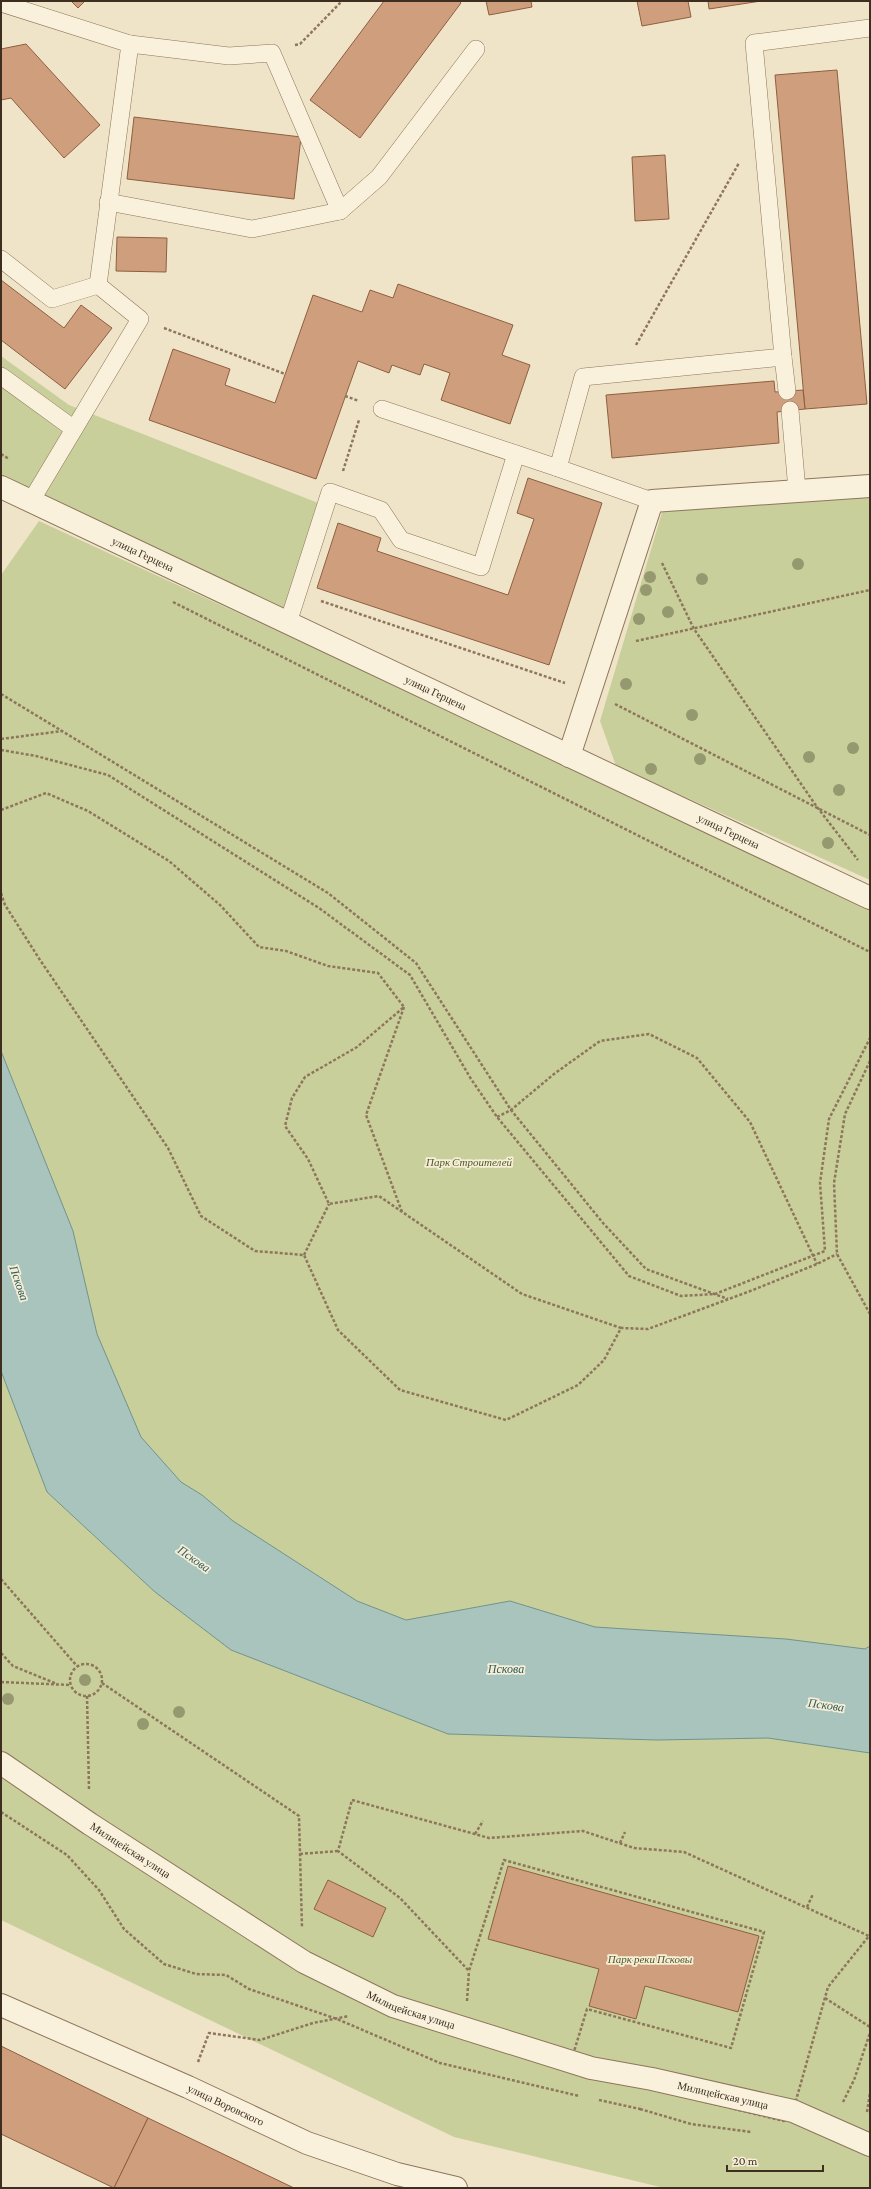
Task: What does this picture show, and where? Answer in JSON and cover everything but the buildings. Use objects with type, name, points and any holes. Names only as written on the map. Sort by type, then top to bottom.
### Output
[{"type":"street","points":[[569,756],[652,501],[870,486]]},
{"type":"street","name":"улица Герцена","points":[[1,487],[870,898]]},
{"type":"street","name":"Милицейская улица","points":[[1,1763],[90,1824],[304,1962],[393,2006],[592,2068],[652,2079],[793,2111],[870,2145]]},
{"type":"street","name":"улица Воровского","points":[[1,2005],[188,2087],[307,2143],[397,2174],[456,2188]]},
{"type":"lane","points":[[1,3],[130,44],[229,56],[272,53],[340,211]]},
{"type":"lane","points":[[787,391],[754,43],[870,28]]},
{"type":"lane","points":[[98,285],[130,44]]},
{"type":"lane","points":[[108,202],[252,229],[340,211],[379,177],[476,49]]},
{"type":"lane","points":[[1,259],[52,299],[98,285]]},
{"type":"lane","points":[[31,501],[140,320],[98,285]]},
{"type":"lane","points":[[558,468],[583,377],[783,357]]},
{"type":"lane","points":[[1,376],[74,429]]},
{"type":"lane","points":[[382,409],[652,501]]},
{"type":"lane","points":[[790,410],[797,490]]},
{"type":"lane","points":[[288,623],[330,492],[381,510],[401,540],[481,567],[516,454]]},
{"type":"path","points":[[272,53],[300,44],[342,1]]},
{"type":"path","points":[[620,373],[762,123]]},
{"type":"path","points":[[140,320],[286,374]]},
{"type":"path","points":[[335,494],[360,418]]},
{"type":"path","points":[[1,454],[44,478]]},
{"type":"path","points":[[644,526],[694,629],[817,807],[860,864]]},
{"type":"path","points":[[604,648],[870,590]]},
{"type":"path","points":[[298,594],[590,691],[870,834]]},
{"type":"path","points":[[172,602],[870,952]]},
{"type":"path","points":[[1,694],[328,893],[416,963],[511,1110],[603,1223],[646,1269],[728,1299]]},
{"type":"path","points":[[1,740],[62,731]]},
{"type":"path","points":[[1,750],[36,756],[108,775],[325,912],[410,976],[471,1079],[497,1117],[629,1276],[681,1296],[715,1294],[824,1251],[820,1183],[830,1119],[870,1038]]},
{"type":"path","points":[[1,810],[46,793],[88,811],[169,861],[220,906],[259,947],[286,951],[328,966],[378,972],[404,1007]]},
{"type":"path","points":[[1,893],[5,905],[40,960],[168,1148],[201,1216],[255,1251],[304,1255]]},
{"type":"path","points":[[329,1204],[308,1159],[285,1126],[292,1098],[305,1077],[357,1047],[404,1007]]},
{"type":"path","points":[[402,1212],[366,1116],[404,1007]]},
{"type":"path","points":[[497,1117],[511,1110],[554,1074],[600,1041],[649,1034],[697,1058],[750,1122],[817,1264]]},
{"type":"path","points":[[870,1061],[846,1114],[834,1183],[836,1254],[870,1314]]},
{"type":"path","points":[[329,1204],[379,1196],[522,1294],[621,1328],[648,1329],[817,1264],[836,1254]]},
{"type":"path","points":[[304,1255],[329,1204]]},
{"type":"path","points":[[304,1255],[338,1330],[400,1390],[506,1420],[578,1385],[604,1360],[621,1328]]},
{"type":"path","points":[[1,1579],[77,1666]]},
{"type":"path","points":[[1,1653],[12,1666],[59,1685]]},
{"type":"path","points":[[86,1663],[95,1666],[101,1674],[102,1683],[96,1692],[87,1696],[77,1693],[70,1685],[71,1674],[77,1666],[86,1663]]},
{"type":"path","points":[[1,1682],[70,1685]]},
{"type":"path","points":[[102,1683],[299,1816],[304,1962]]},
{"type":"path","points":[[87,1696],[90,1824]]},
{"type":"path","points":[[300,1854],[338,1851],[400,1898],[469,1971],[504,1860],[764,1932],[731,2048],[587,2009],[568,2071],[648,2088],[784,2121],[793,2111],[828,1987],[869,1936],[684,1852],[634,1848],[583,1831],[489,1838],[352,1800],[338,1851]]},
{"type":"path","points":[[475,1834],[483,1820]]},
{"type":"path","points":[[620,1843],[625,1832]]},
{"type":"path","points":[[807,1907],[813,1894]]},
{"type":"path","points":[[825,1998],[870,2027]]},
{"type":"path","points":[[209,2033],[260,2040],[313,2023]]},
{"type":"green space","points":[[1,356],[69,405],[331,508],[297,615],[1,475]]},
{"type":"green space","points":[[870,495],[870,880],[616,766],[600,721],[663,509]]},
{"type":"green space","name":"Парк Строителей","points":[[39,521],[870,905],[870,1646],[865,1649],[786,1639],[595,1627],[510,1601],[406,1620],[357,1601],[233,1521],[202,1495],[181,1482],[141,1437],[97,1334],[73,1231],[1,1051],[1,575]]},
{"type":"green space","name":"Парк реки Псковы","points":[[1,1371],[47,1492],[155,1592],[231,1650],[448,1734],[657,1740],[768,1738],[870,1753],[870,2188],[664,2188],[454,2137],[1,1920]]},
{"type":"water","name":"Пскова","points":[[1,1051],[73,1231],[97,1334],[141,1437],[181,1482],[202,1495],[233,1521],[357,1601],[406,1620],[510,1601],[595,1627],[786,1639],[865,1649],[870,1646],[870,1753],[768,1738],[657,1740],[448,1734],[231,1650],[155,1592],[47,1492],[1,1371]]}]
